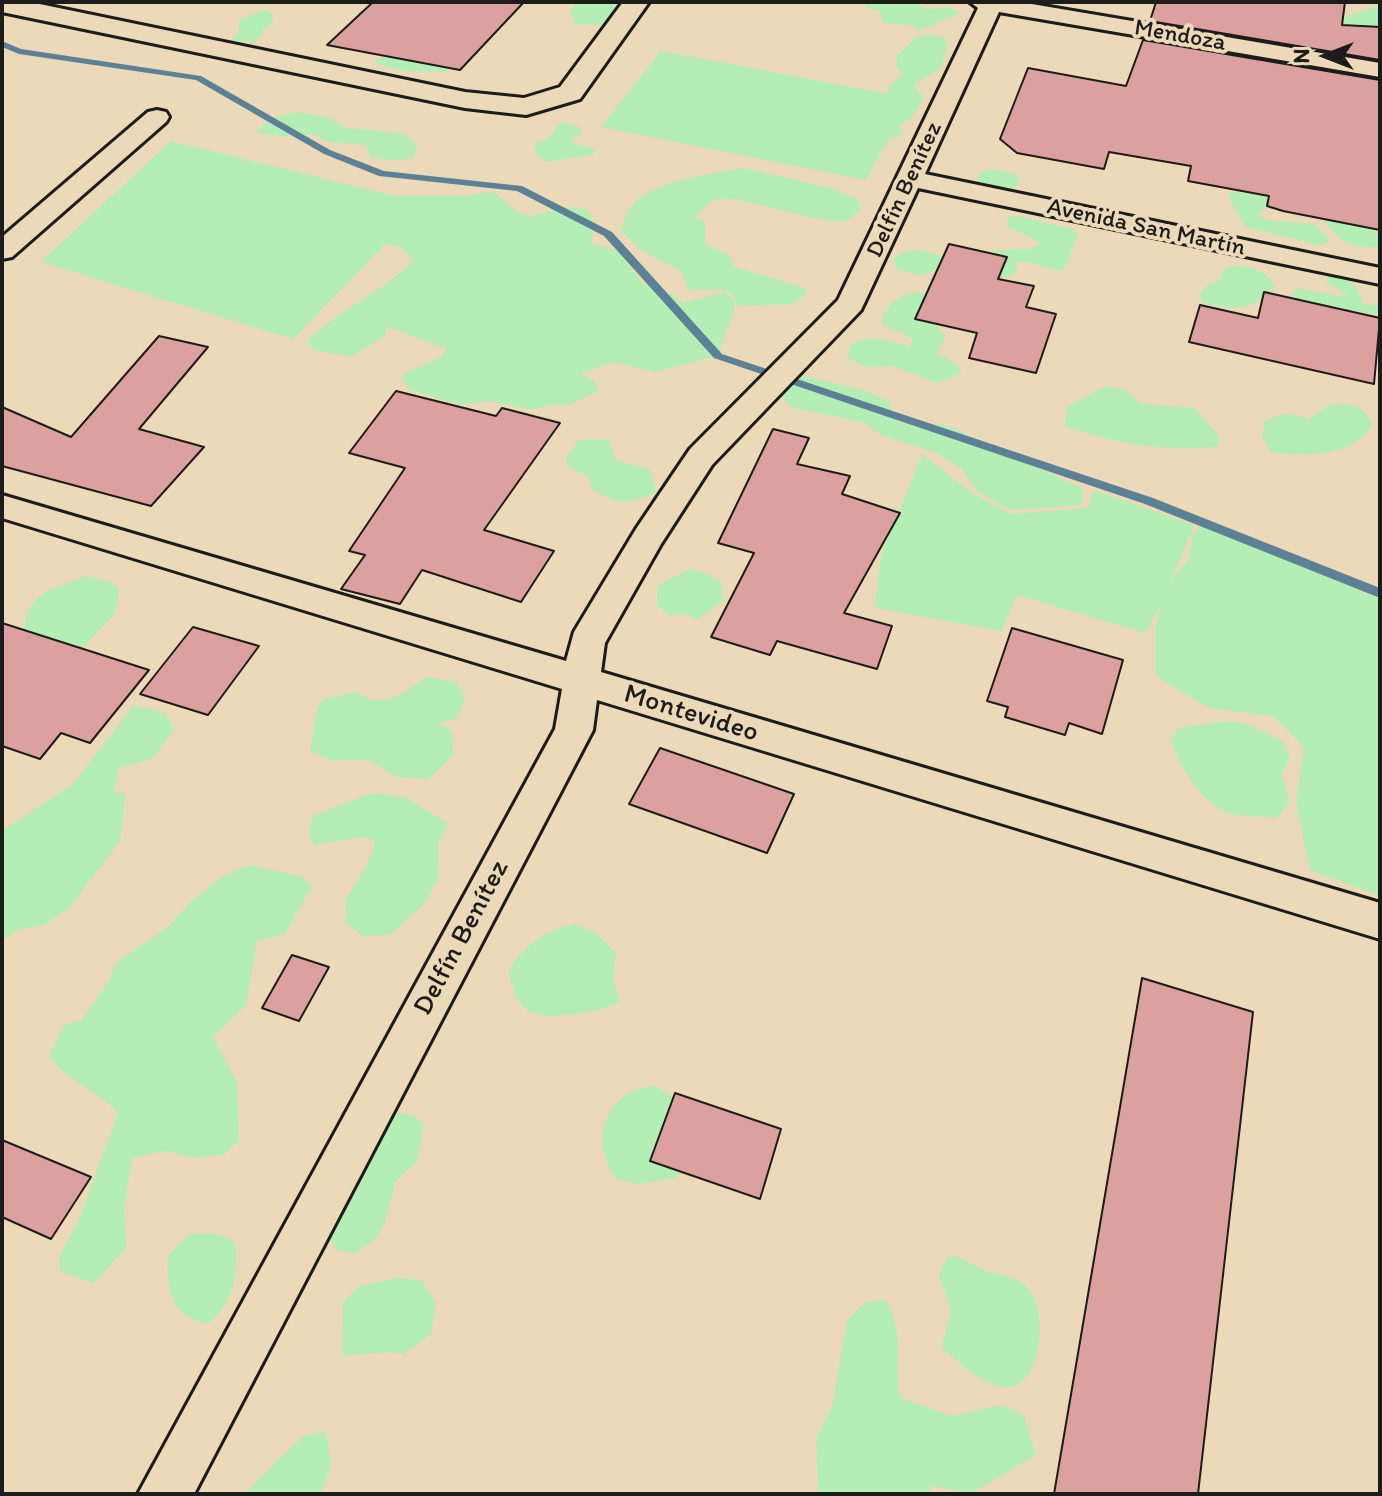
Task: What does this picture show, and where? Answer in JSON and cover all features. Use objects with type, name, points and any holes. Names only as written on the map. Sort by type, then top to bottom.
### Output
[{"type":"street","points":[[2,4],[465,100],[526,107],[570,93],[636,2]]},
{"type":"street","name":"Mendoza","points":[[988,3],[1380,70]]},
{"type":"street","name":"Delfín Benítez","points":[[165,1494],[574,730],[587,642],[648,537],[701,457],[761,392],[851,304],[911,179],[988,3]]},
{"type":"street","points":[[2,251],[157,117]]},
{"type":"street","name":"Avenida San Martín","points":[[911,179],[1380,276]]},
{"type":"street","name":"Montevideo","points":[[2,506],[1380,921]]},
{"type":"green space","points":[[578,2],[636,2],[617,26],[575,24],[570,10]]},
{"type":"green space","points":[[862,2],[913,2],[929,9],[948,7],[959,13],[920,31],[915,30],[917,26],[884,23],[879,10],[869,9]]},
{"type":"green space","points":[[1380,5],[1380,66],[1357,57],[1337,28],[1340,18]]},
{"type":"green space","points":[[265,10],[273,14],[272,23],[261,31],[262,36],[253,42],[232,41],[239,30],[240,19]]},
{"type":"green space","points":[[917,36],[943,37],[948,43],[941,68],[913,85],[924,97],[912,118],[899,125],[902,135],[889,138],[866,180],[601,127],[661,51],[888,94],[888,87],[903,74],[896,67],[897,56]]},
{"type":"green space","points":[[392,56],[448,66],[447,72],[404,71],[376,64],[375,60]]},
{"type":"green space","points":[[297,112],[331,118],[343,127],[404,134],[418,146],[413,157],[387,160],[370,157],[366,145],[329,142],[313,134],[285,137],[257,133],[269,121]]},
{"type":"green space","points":[[561,122],[583,128],[579,136],[570,138],[574,144],[595,148],[594,154],[546,162],[536,153],[534,143],[547,140]]},
{"type":"green space","points":[[171,141],[394,196],[466,196],[494,191],[521,213],[530,215],[557,209],[586,209],[595,224],[591,244],[617,250],[642,283],[663,289],[683,303],[726,292],[736,304],[718,356],[655,372],[614,362],[581,373],[594,381],[599,391],[569,405],[553,404],[532,410],[488,401],[460,405],[407,389],[402,375],[441,357],[447,348],[393,329],[387,328],[384,336],[351,357],[313,350],[307,341],[413,262],[403,248],[385,244],[293,339],[41,262]]},
{"type":"green space","points":[[743,168],[834,189],[858,200],[861,209],[848,219],[836,221],[732,199],[714,200],[693,216],[705,222],[705,244],[730,256],[734,267],[805,288],[807,294],[792,304],[740,306],[729,291],[687,289],[681,271],[638,248],[621,230],[632,205],[645,194],[686,179]]},
{"type":"green space","points":[[989,169],[1015,174],[1020,182],[1004,190],[987,186],[977,180],[979,174]]},
{"type":"green space","points":[[1244,190],[1275,197],[1274,205],[1260,211],[1259,216],[1271,221],[1314,224],[1330,241],[1319,246],[1245,227],[1227,194]]},
{"type":"green space","points":[[1317,204],[1380,234],[1380,249],[1357,246],[1341,239],[1326,223]]},
{"type":"green space","points":[[1010,216],[1073,228],[1078,235],[1063,271],[1015,262],[1018,270],[1010,277],[991,277],[993,250],[1030,249],[1042,243],[1006,226]]},
{"type":"green space","points":[[919,250],[943,256],[940,268],[919,276],[895,268],[894,258],[905,251]]},
{"type":"green space","points":[[1231,266],[1258,270],[1268,277],[1275,288],[1260,301],[1242,307],[1203,303],[1199,294],[1208,284],[1220,281],[1222,272]]},
{"type":"green space","points":[[1330,276],[1345,277],[1358,289],[1363,304],[1380,305],[1380,315],[1289,300],[1295,288],[1347,295],[1325,281]]},
{"type":"green space","points":[[917,292],[933,293],[943,316],[935,324],[945,336],[937,356],[946,357],[960,368],[961,373],[937,383],[892,366],[867,367],[847,358],[851,344],[866,339],[881,339],[909,346],[913,339],[881,322],[894,301]]},
{"type":"green space","points":[[806,376],[866,391],[890,402],[896,422],[947,425],[1083,489],[1081,505],[1011,510],[977,491],[962,469],[937,453],[882,436],[863,422],[793,408],[778,395],[786,378]]},
{"type":"green space","points":[[1105,386],[1125,390],[1141,404],[1195,408],[1220,437],[1218,447],[1140,445],[1065,426],[1066,408]]},
{"type":"green space","points":[[1332,404],[1361,409],[1372,424],[1364,435],[1341,449],[1313,454],[1271,452],[1262,437],[1265,421],[1286,413],[1308,419]]},
{"type":"green space","points":[[579,440],[609,440],[615,460],[650,469],[656,493],[623,501],[608,498],[592,489],[588,476],[569,468],[566,457]]},
{"type":"green space","points":[[922,454],[972,493],[1011,514],[1087,508],[1094,490],[1194,525],[1171,581],[1188,560],[1193,534],[1201,525],[1380,599],[1380,896],[1310,870],[1296,803],[1304,748],[1274,716],[1209,708],[1156,676],[1156,628],[1161,604],[1145,633],[1017,595],[1002,631],[875,608],[881,555]]},
{"type":"green space","points":[[693,568],[721,581],[723,600],[698,619],[680,613],[670,616],[657,605],[657,586]]},
{"type":"green space","points":[[85,576],[108,581],[119,588],[115,614],[76,654],[24,634],[29,609],[42,594]]},
{"type":"green space","points":[[427,677],[457,682],[465,700],[456,719],[438,723],[452,731],[453,755],[429,779],[397,777],[368,760],[330,760],[310,751],[316,713],[323,699],[356,692],[366,698],[384,700],[401,694]]},
{"type":"green space","points":[[134,705],[166,713],[174,731],[151,759],[119,768],[114,792],[125,794],[120,841],[69,908],[42,926],[20,929],[2,941],[2,831],[73,784]]},
{"type":"green space","points":[[1231,721],[1249,725],[1283,742],[1290,758],[1282,774],[1290,802],[1277,818],[1226,812],[1199,791],[1180,762],[1171,741],[1178,728]]},
{"type":"green space","points":[[372,793],[404,797],[448,823],[439,841],[438,879],[424,904],[391,934],[363,937],[346,922],[345,901],[366,867],[376,841],[363,837],[314,845],[309,834],[313,816]]},
{"type":"green space","points":[[249,865],[303,877],[312,886],[285,934],[257,941],[246,1005],[213,1037],[237,1083],[239,1140],[224,1155],[193,1158],[165,1151],[132,1158],[124,1209],[126,1248],[94,1283],[60,1272],[59,1256],[77,1225],[118,1113],[62,1070],[50,1055],[65,1024],[82,1020],[110,979],[116,963],[168,927],[191,901],[222,877]]},
{"type":"green space","points":[[576,924],[597,934],[616,953],[613,982],[620,1001],[598,1010],[558,1016],[528,1010],[516,996],[508,970],[537,940],[555,930]]},
{"type":"green space","points":[[655,1086],[682,1102],[684,1162],[676,1178],[638,1184],[617,1179],[603,1149],[606,1120],[613,1107],[624,1097],[638,1089]]},
{"type":"green space","points":[[387,1112],[413,1115],[424,1124],[417,1161],[395,1182],[385,1222],[374,1241],[353,1254],[335,1249],[330,1236],[331,1224]]},
{"type":"green space","points":[[189,1234],[218,1234],[235,1242],[236,1266],[232,1288],[224,1307],[208,1324],[185,1315],[173,1300],[170,1290],[168,1256]]},
{"type":"green space","points":[[951,1255],[985,1271],[1017,1280],[1029,1289],[1035,1300],[1039,1314],[1038,1347],[1027,1376],[1017,1384],[1005,1387],[987,1382],[942,1348],[950,1314],[939,1276]]},
{"type":"green space","points":[[397,1278],[421,1280],[436,1302],[431,1334],[404,1354],[342,1355],[343,1302],[360,1286]]},
{"type":"green space","points":[[885,1300],[897,1335],[900,1398],[952,1416],[998,1405],[1012,1409],[1024,1416],[1036,1455],[972,1493],[931,1486],[930,1494],[818,1494],[816,1438],[832,1407],[847,1321],[864,1303]]},
{"type":"green space","points":[[326,1431],[331,1464],[321,1494],[244,1494],[303,1436]]},
{"type":"building","points":[[373,2],[524,2],[460,70],[327,45]]},
{"type":"building","points":[[1156,2],[1345,2],[1342,25],[1380,27],[1380,60],[1150,21]]},
{"type":"building","points":[[1143,40],[1380,80],[1380,230],[1283,211],[1267,206],[1269,196],[1188,181],[1191,166],[1109,152],[1104,169],[1017,153],[1000,139],[1028,68],[1126,86]]},
{"type":"building","points":[[949,244],[1007,257],[998,279],[1034,286],[1026,307],[1056,314],[1036,373],[969,358],[977,333],[915,319]]},
{"type":"building","points":[[1264,292],[1380,318],[1374,384],[1189,342],[1200,305],[1258,318]]},
{"type":"building","points":[[159,336],[208,347],[139,429],[204,447],[151,506],[2,466],[2,407],[71,437]]},
{"type":"building","points":[[396,391],[496,416],[502,408],[560,423],[484,530],[554,551],[521,602],[422,570],[400,604],[341,589],[365,555],[349,551],[405,468],[349,453]]},
{"type":"building","points":[[773,429],[809,438],[797,464],[850,476],[842,494],[900,513],[844,613],[892,626],[877,669],[777,641],[770,655],[711,637],[754,553],[718,543]]},
{"type":"building","points":[[2,623],[149,670],[90,743],[61,733],[40,759],[2,746]]},
{"type":"building","points":[[193,627],[259,646],[208,715],[140,694]]},
{"type":"building","points":[[1012,628],[1123,660],[1102,734],[1069,723],[1065,735],[1005,717],[1008,707],[987,701]]},
{"type":"building","points":[[660,748],[794,794],[767,853],[629,804]]},
{"type":"building","points":[[292,955],[329,967],[299,1021],[262,1008]]},
{"type":"building","points":[[1142,978],[1253,1012],[1198,1494],[1054,1494]]},
{"type":"building","points":[[675,1093],[781,1129],[760,1199],[650,1161]]},
{"type":"building","points":[[2,1140],[91,1177],[51,1239],[2,1217]]},
{"type":"waterway","points":[[2,44],[19,51],[198,78],[327,152],[382,174],[519,188],[608,234],[718,356],[1149,501],[1380,593]]}]
